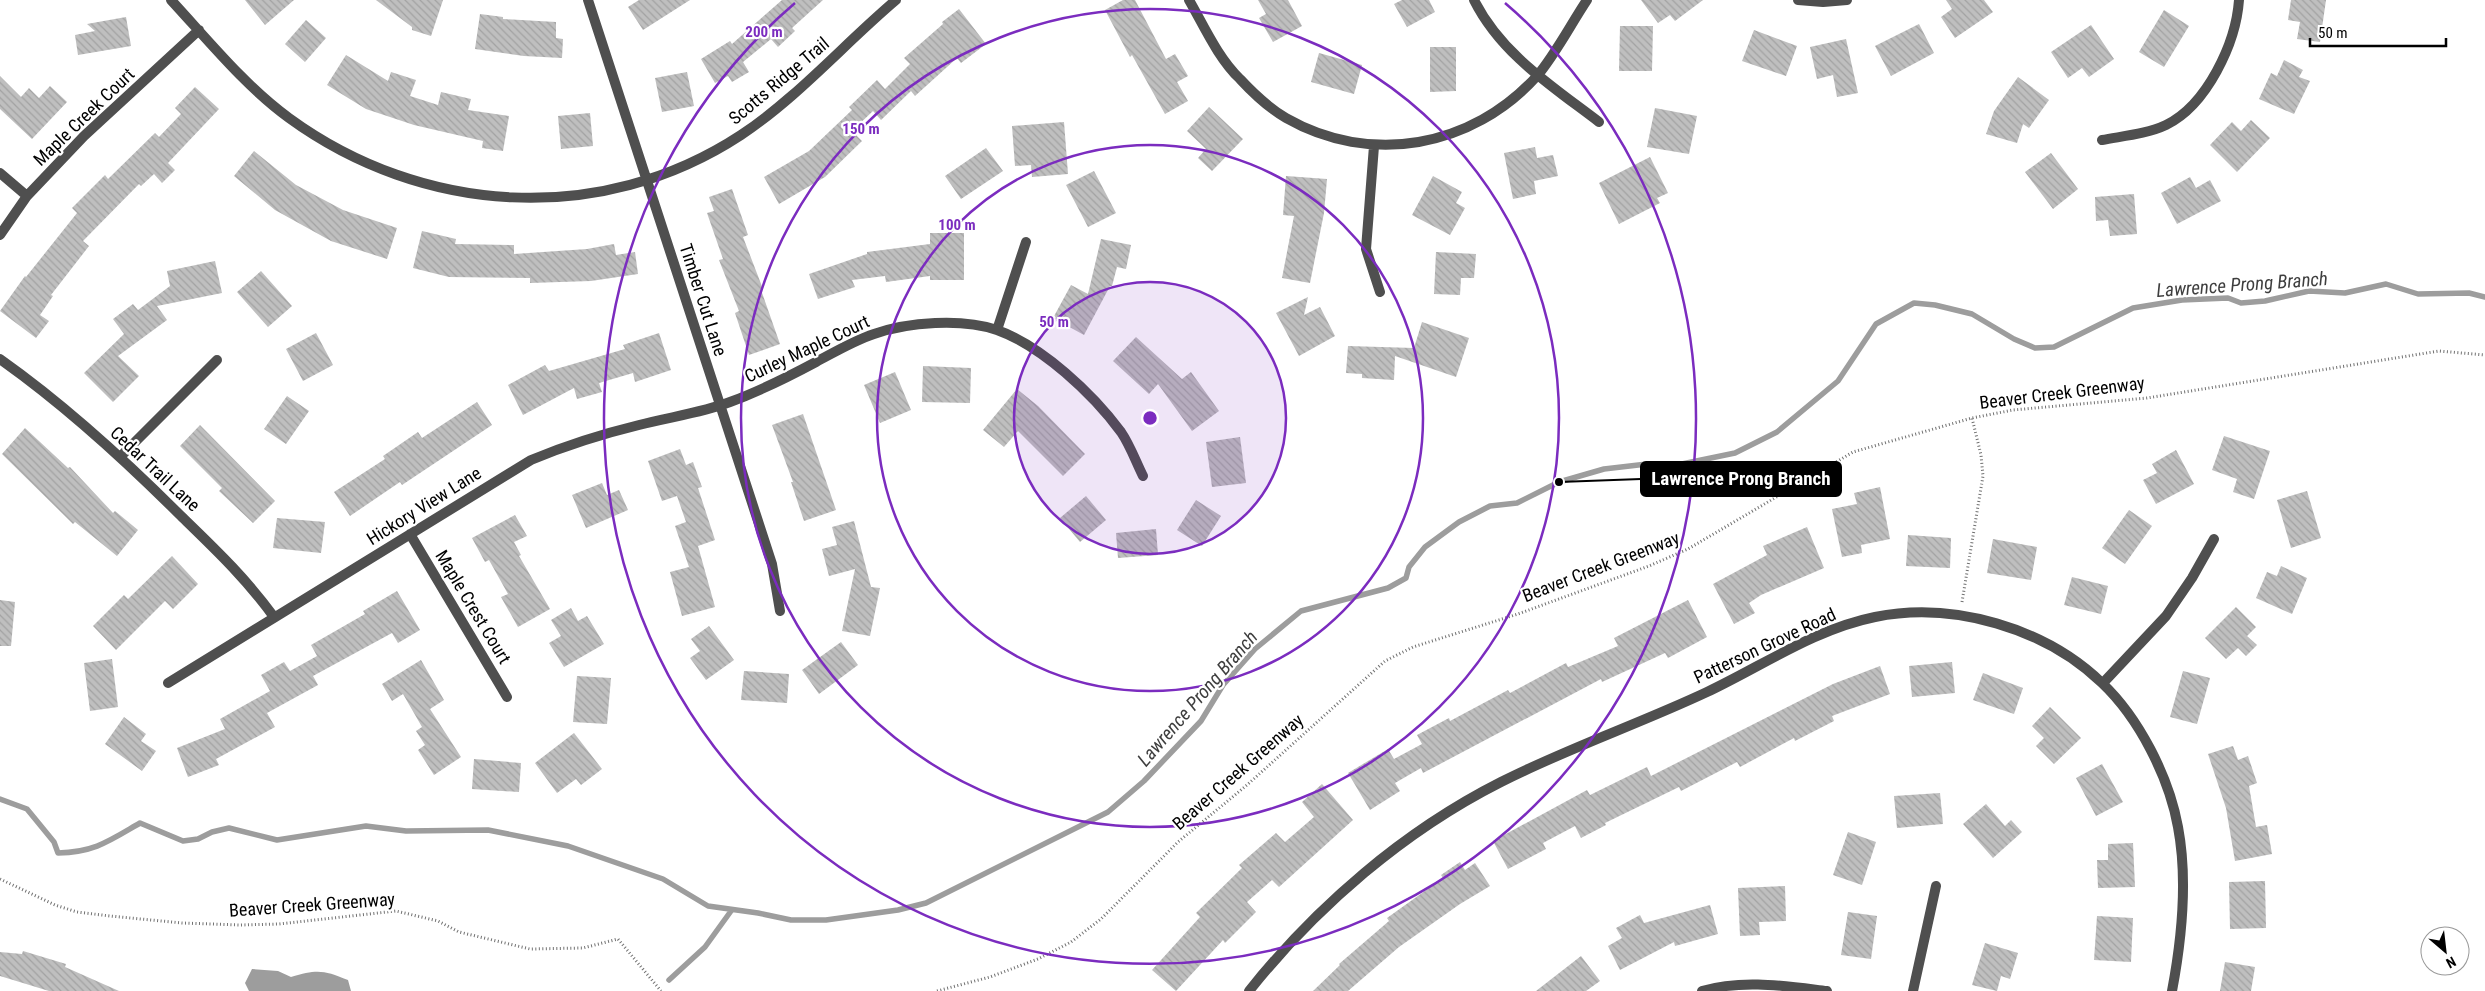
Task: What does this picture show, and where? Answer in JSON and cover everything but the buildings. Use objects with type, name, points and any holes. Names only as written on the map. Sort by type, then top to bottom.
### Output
[{"type":"street","name":"Scotts Ridge Trail","points":[[171,0],[260,94],[288,117],[340,150],[406,179],[449,191],[512,198],[553,198],[589,194],[647,180],[699,159],[742,135],[790,96],[896,0]]},
{"type":"street","name":"Timber Cut Lane","points":[[588,0],[772,564],[780,611]]},
{"type":"street","points":[[1188,0],[1238,78],[1259,98],[1285,117],[1311,130],[1374,146],[1426,141],[1453,133],[1481,120],[1506,104],[1537,75],[1587,0]]},
{"type":"street","points":[[1474,0],[1492,30],[1506,47],[1537,75],[1599,122]]},
{"type":"street","points":[[1798,0],[1823,2],[1847,0]]},
{"type":"street","points":[[2102,140],[2156,129],[2167,124],[2196,99],[2223,59],[2232,37],[2239,0]]},
{"type":"street","name":"Maple Creek Court","points":[[0,235],[27,196],[84,136],[199,30]]},
{"type":"street","points":[[1374,146],[1366,249],[1380,292]]},
{"type":"street","points":[[0,173],[27,196]]},
{"type":"street","points":[[997,330],[1026,242]]},
{"type":"street","name":"Curley Maple Court","points":[[720,406],[777,382],[874,333],[901,327],[941,323],[978,326],[997,330],[1049,360],[1099,407],[1122,433],[1142,476]]},
{"type":"street","name":"Cedar Trail Lane","points":[[0,359],[56,400],[120,457],[250,584],[274,618]]},
{"type":"street","points":[[120,457],[217,360]]},
{"type":"street","name":"Hickory View Lane","points":[[168,683],[531,460],[574,443],[720,406]]},
{"type":"street","name":"Maple Crest Court","points":[[410,534],[507,697]]},
{"type":"street","points":[[2103,683],[2166,616],[2192,578],[2214,539]]},
{"type":"street","name":"Patterson Grove Road","points":[[1249,991],[1293,940],[1334,900],[1389,853],[1466,802],[1548,759],[1706,692],[1840,626],[1876,616],[1908,613],[1938,613],[1978,620],[2029,635],[2049,645],[2103,683],[2129,716],[2148,744],[2162,773],[2178,827],[2182,863],[2182,902],[2180,942],[2172,991]]},
{"type":"street","points":[[1913,991],[1936,886]]},
{"type":"street","points":[[1702,991],[1736,985],[1760,984],[1827,991]]},
{"type":"path","name":"Beaver Creek Greenway","points":[[937,991],[990,977],[1038,959],[1071,942],[1101,919],[1178,842],[1247,784],[1385,661],[1413,646],[1518,614],[1680,553],[1853,452],[1972,418],[2013,410],[2146,398],[2439,351],[2485,355]]},
{"type":"path","points":[[1961,606],[1983,476],[1981,455],[1972,418]]},
{"type":"path","name":"Beaver Creek Greenway","points":[[0,879],[55,906],[77,912],[119,917],[182,923],[240,925],[279,924],[396,911],[438,921],[459,932],[530,949],[584,948],[618,939],[661,991]]},
{"type":"shaded area","points":[[252,969],[278,971],[291,977],[314,972],[333,974],[348,980],[351,991],[249,991],[245,983]]},
{"type":"waterway","name":"Lawrence Prong Branch","points":[[0,799],[27,809],[54,842],[58,853],[92,848],[140,823],[183,841],[198,839],[212,832],[229,828],[277,840],[366,826],[406,831],[488,830],[568,846],[663,879],[708,906],[791,920],[826,920],[898,910],[926,903],[1108,812],[1144,781],[1201,721],[1223,685],[1255,649],[1301,611],[1388,588],[1406,578],[1409,567],[1425,547],[1459,522],[1490,506],[1517,503],[1559,482],[1604,469],[1647,464],[1677,465],[1735,453],[1777,432],[1838,381],[1876,324],[1914,303],[1935,305],[1972,314],[2014,339],[2035,348],[2054,347],[2133,308],[2182,300],[2228,298],[2241,303],[2265,301],[2309,291],[2345,293],[2386,284],[2418,294],[2469,293],[2485,297]]},
{"type":"waterway","points":[[669,980],[705,947],[731,911]]},
{"type":"place","name":"Lawrence Prong Branch","points":[[1559,482]]}]
